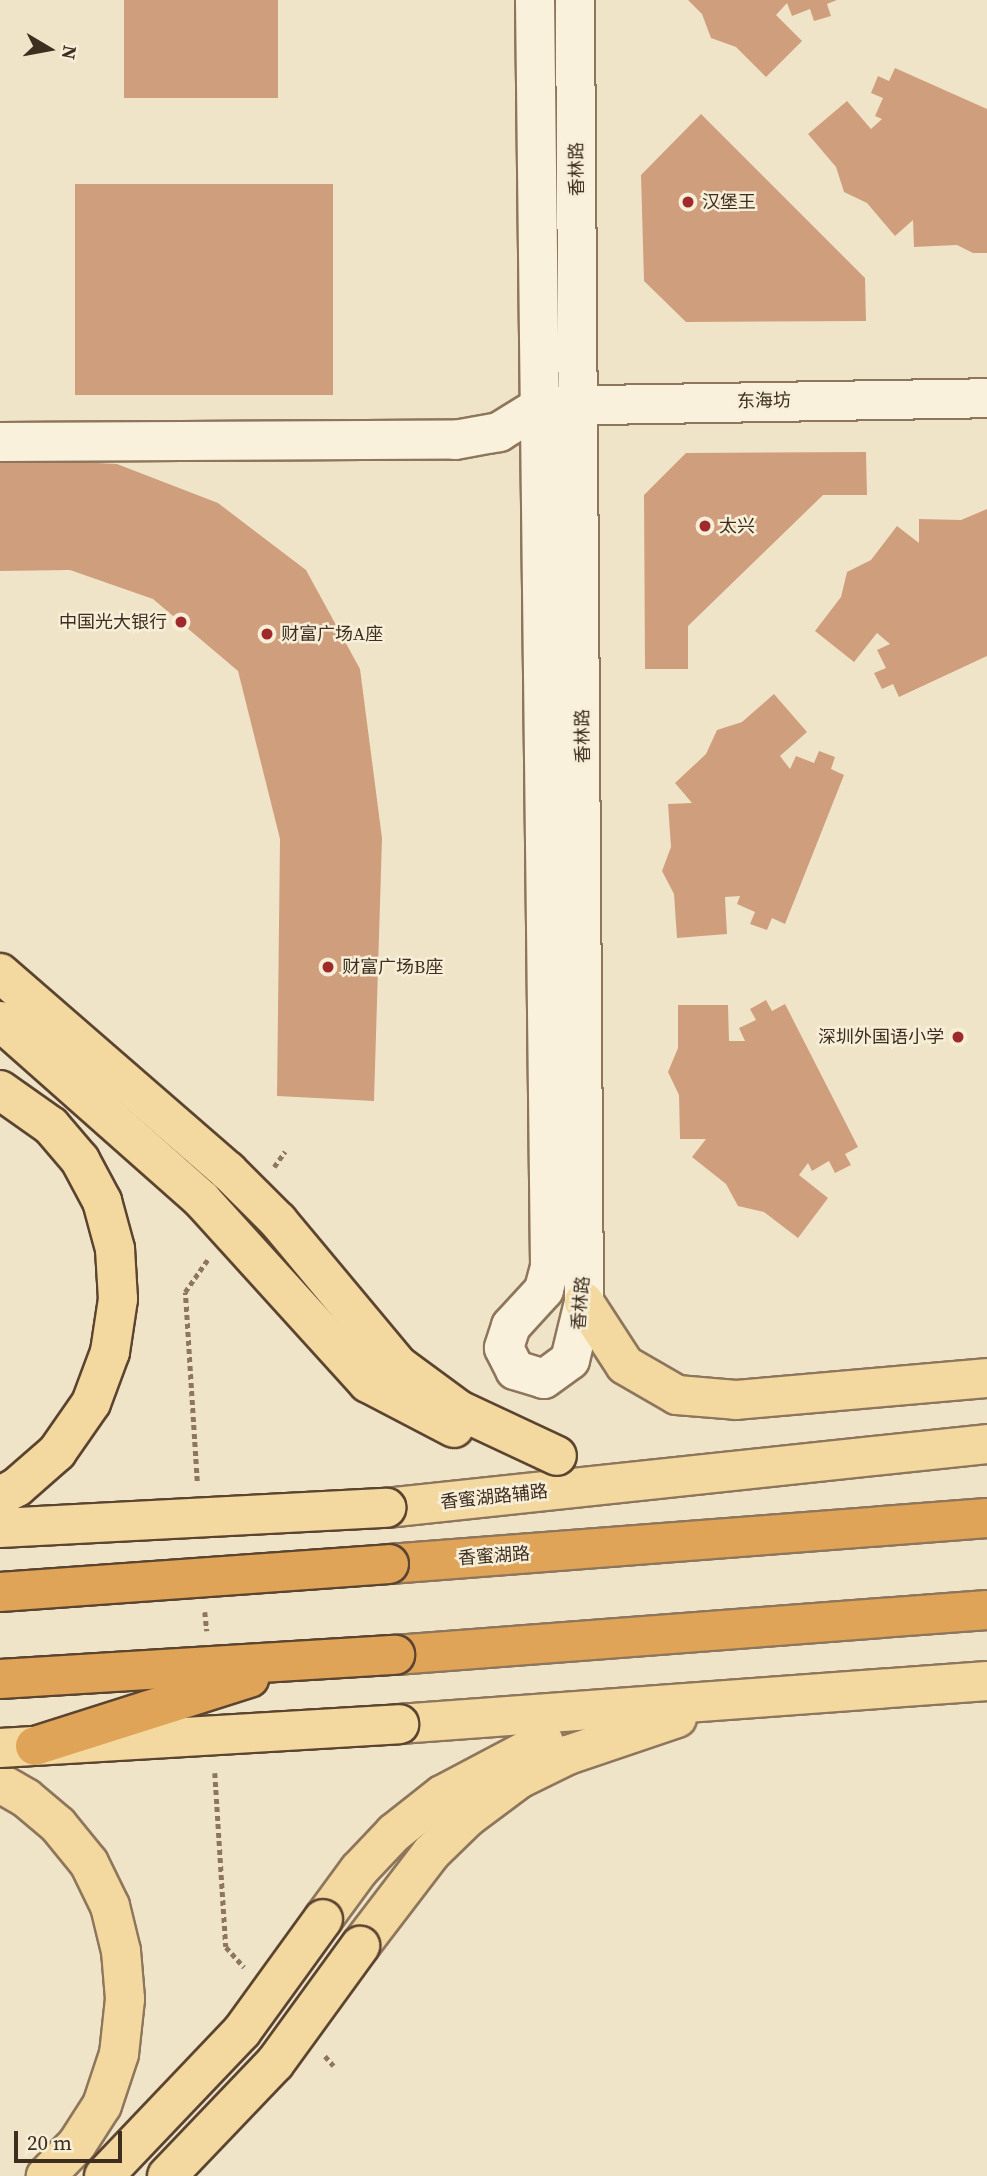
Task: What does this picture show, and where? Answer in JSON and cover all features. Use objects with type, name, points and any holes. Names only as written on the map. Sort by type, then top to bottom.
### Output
[{"type":"highway","name":"香蜜湖路","points":[[0,1592],[987,1518]]},
{"type":"highway","points":[[0,1679],[395,1655],[987,1610]]},
{"type":"highway","points":[[18,1747],[309,1660]]},
{"type":"main road","points":[[0,973],[237,1179],[287,1230],[398,1365],[459,1410],[557,1457]]},
{"type":"main road","points":[[0,1021],[202,1200],[368,1383],[437,1422],[557,1457],[619,1468],[734,1471]]},
{"type":"main road","points":[[0,1090],[51,1126],[80,1160],[102,1201],[115,1249],[118,1299],[110,1352],[91,1403],[57,1452],[17,1487],[0,1496]]},
{"type":"main road","points":[[584,1302],[625,1365],[677,1395],[736,1400],[987,1378]]},
{"type":"main road","name":"香蜜湖路辅路","points":[[0,1528],[386,1508],[987,1444]]},
{"type":"main road","points":[[18,1747],[399,1724],[987,1681]]},
{"type":"main road","points":[[167,2176],[275,2063],[431,1853],[468,1817],[519,1779],[568,1755],[627,1735],[764,1697]]},
{"type":"main road","points":[[104,2176],[242,2031],[359,1870],[394,1833],[442,1795],[490,1766],[629,1707]]},
{"type":"main road","points":[[0,1783],[26,1798],[58,1825],[89,1863],[110,1906],[121,1951],[125,1998],[119,2054],[102,2105],[77,2144],[46,2176]]},
{"type":"street","name":"香林路","points":[[535,0],[550,1267],[544,1290],[506,1338],[509,1364],[533,1379],[544,1379],[562,1370],[575,1350],[584,1302],[580,404],[575,0]]},
{"type":"street","name":"东海坊","points":[[541,406],[987,398]]},
{"type":"street","points":[[0,442],[455,440],[499,432],[541,406]]},
{"type":"building","points":[[124,0],[278,0],[278,98],[124,98]]},
{"type":"building","points":[[688,0],[837,0],[827,4],[831,16],[814,21],[810,9],[792,16],[787,3],[776,15],[802,41],[766,77],[736,47],[711,38],[702,14]]},
{"type":"building","points":[[895,68],[987,109],[987,253],[973,253],[957,245],[914,247],[913,220],[895,236],[867,203],[844,192],[836,167],[808,134],[847,101],[871,129],[882,119],[875,116],[883,98],[871,93],[878,76],[889,81]]},
{"type":"building","points":[[701,114],[865,278],[866,321],[686,322],[644,281],[641,175]]},
{"type":"building","points":[[75,184],[333,184],[333,395],[75,395]]},
{"type":"building","points":[[866,452],[867,495],[823,495],[688,626],[688,669],[645,669],[644,495],[686,453]]},
{"type":"building","name":"财富广场A座","points":[[0,458],[117,464],[218,503],[306,570],[360,669],[382,838],[374,1101],[277,1096],[280,839],[238,671],[153,599],[70,570],[0,571]]},
{"type":"building","points":[[987,509],[987,656],[899,697],[893,684],[882,689],[874,673],[886,668],[877,650],[890,644],[877,633],[854,662],[815,631],[841,597],[847,572],[871,560],[897,526],[919,543],[919,519],[961,520]]},
{"type":"building","points":[[774,694],[807,732],[780,756],[790,769],[796,756],[814,763],[819,751],[835,757],[831,769],[844,775],[785,924],[772,918],[767,930],[750,924],[755,912],[737,904],[740,896],[725,897],[727,934],[677,938],[674,894],[662,871],[671,847],[668,804],[692,803],[675,783],[706,754],[717,730],[742,722]]},
{"type":"building","points":[[766,1000],[772,1011],[785,1004],[858,1147],[845,1154],[851,1165],[835,1173],[829,1161],[812,1171],[808,1163],[799,1175],[828,1198],[798,1238],[764,1212],[738,1206],[726,1184],[692,1157],[706,1139],[680,1139],[679,1095],[668,1072],[678,1048],[678,1005],[728,1005],[729,1041],[745,1041],[739,1028],[756,1020],[750,1009]]},
{"type":"place","name":"汉堡王","points":[[688,202]]},
{"type":"place","name":"太兴","points":[[705,526]]},
{"type":"place","name":"中国光大银行","points":[[181,622]]},
{"type":"place","name":"财富广场A座","points":[[267,634]]},
{"type":"place","name":"财富广场B座","points":[[328,967]]},
{"type":"place","name":"深圳外国语小学","points":[[958,1037]]}]
